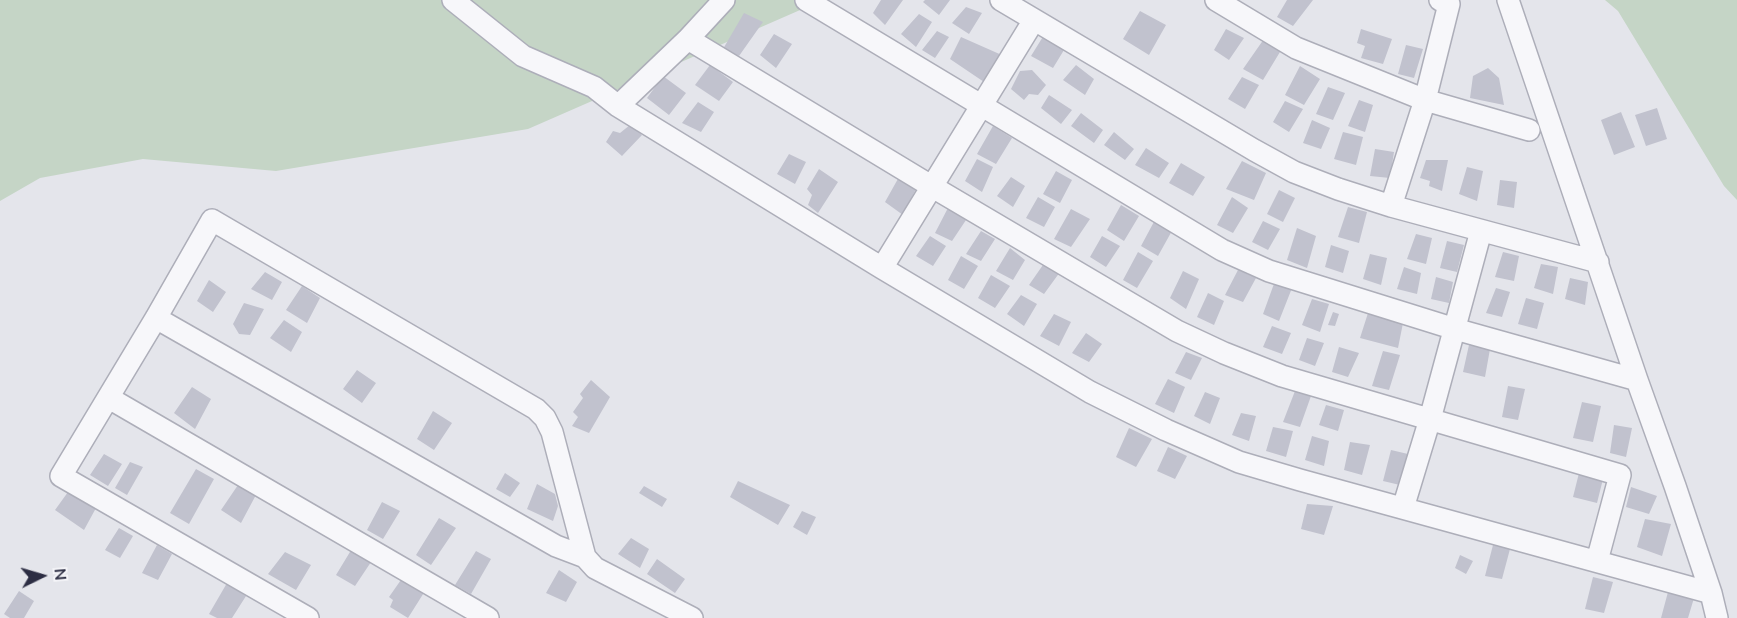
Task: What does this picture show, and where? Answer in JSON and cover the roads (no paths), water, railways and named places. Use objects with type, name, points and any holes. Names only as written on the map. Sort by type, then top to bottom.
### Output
[{"type":"street","points":[[453,0],[523,56],[594,87],[618,106],[882,268],[1090,392],[1166,430],[1239,462],[1711,593]]},
{"type":"street","points":[[618,106],[688,39],[724,0]]},
{"type":"street","points":[[806,0],[1222,250],[1269,272],[1455,329],[1637,380]]},
{"type":"street","points":[[1001,0],[1294,172],[1391,206],[1599,262]]},
{"type":"street","points":[[1216,0],[1296,48],[1425,100],[1528,130]]},
{"type":"street","points":[[1391,206],[1425,100],[1449,4],[1440,0]]},
{"type":"street","points":[[1508,0],[1675,486],[1711,593],[1717,618]]},
{"type":"street","points":[[882,268],[1034,20]]},
{"type":"street","points":[[688,39],[1176,331],[1282,376],[1620,475],[1597,561]]},
{"type":"street","points":[[308,618],[62,476],[212,220],[536,409],[545,418],[552,432],[585,557]]},
{"type":"street","points":[[1403,508],[1430,419],[1481,231]]},
{"type":"street","points":[[156,318],[556,546],[585,557],[595,568],[692,618]]},
{"type":"street","points":[[109,398],[488,618]]}]
